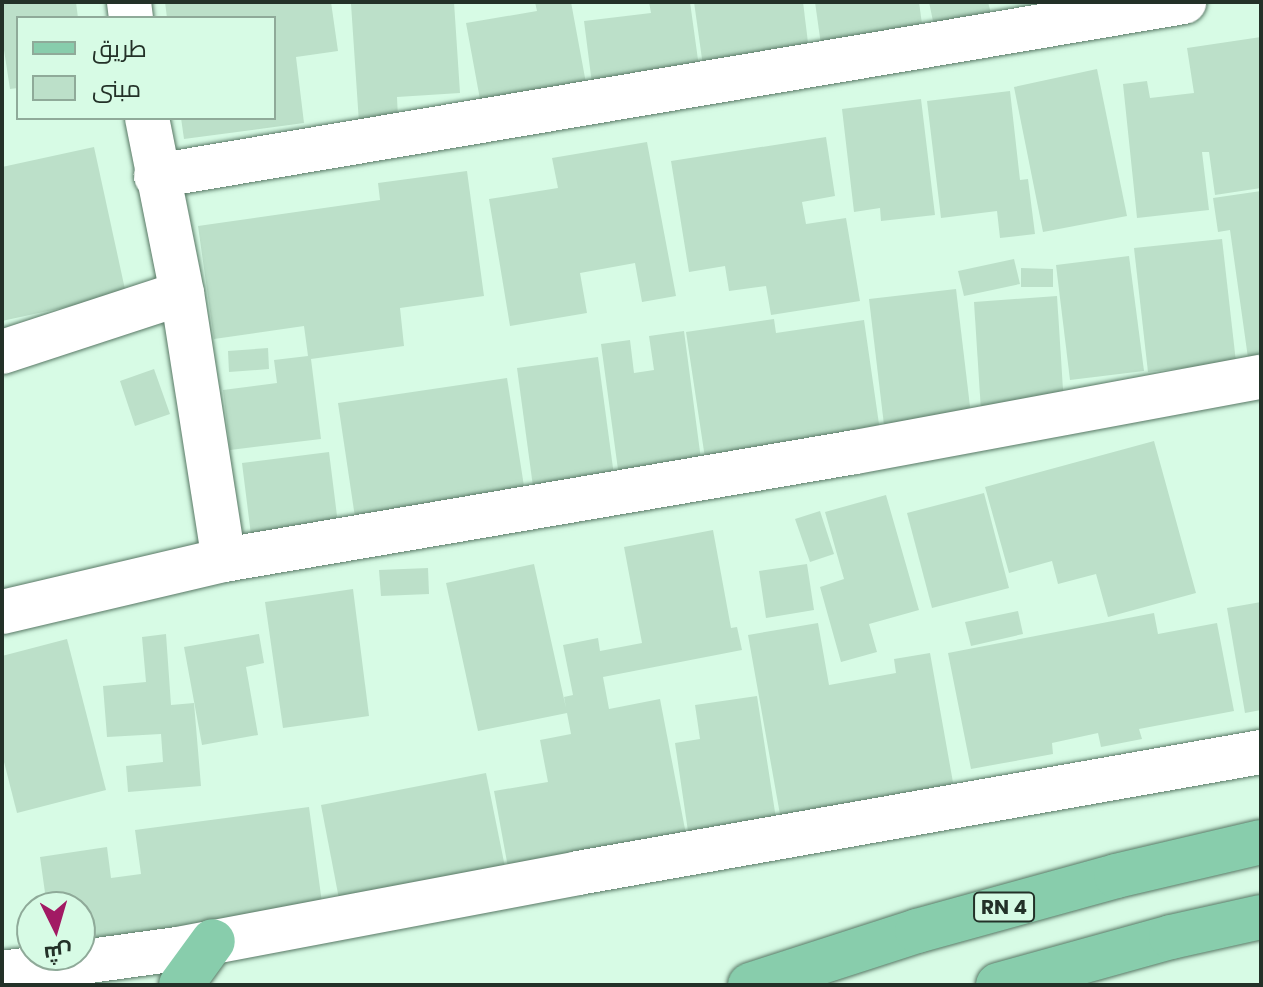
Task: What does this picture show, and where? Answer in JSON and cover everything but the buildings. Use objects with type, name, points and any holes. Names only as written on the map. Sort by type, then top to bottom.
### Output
[{"type":"main road","name":"RN 4","points":[[750,985],[917,931],[1085,884],[1261,842]]},
{"type":"main road","points":[[998,985],[1171,937],[1261,917]]},
{"type":"main road","points":[[181,985],[213,941]]},
{"type":"street","points":[[156,176],[1184,2]]},
{"type":"street","points":[[147,120],[156,176],[182,293],[224,560]]},
{"type":"street","points":[[2,352],[182,293]]},
{"type":"street","points":[[2,612],[224,560],[855,452],[1261,377]]},
{"type":"street","points":[[7,968],[213,941],[1261,752]]}]
